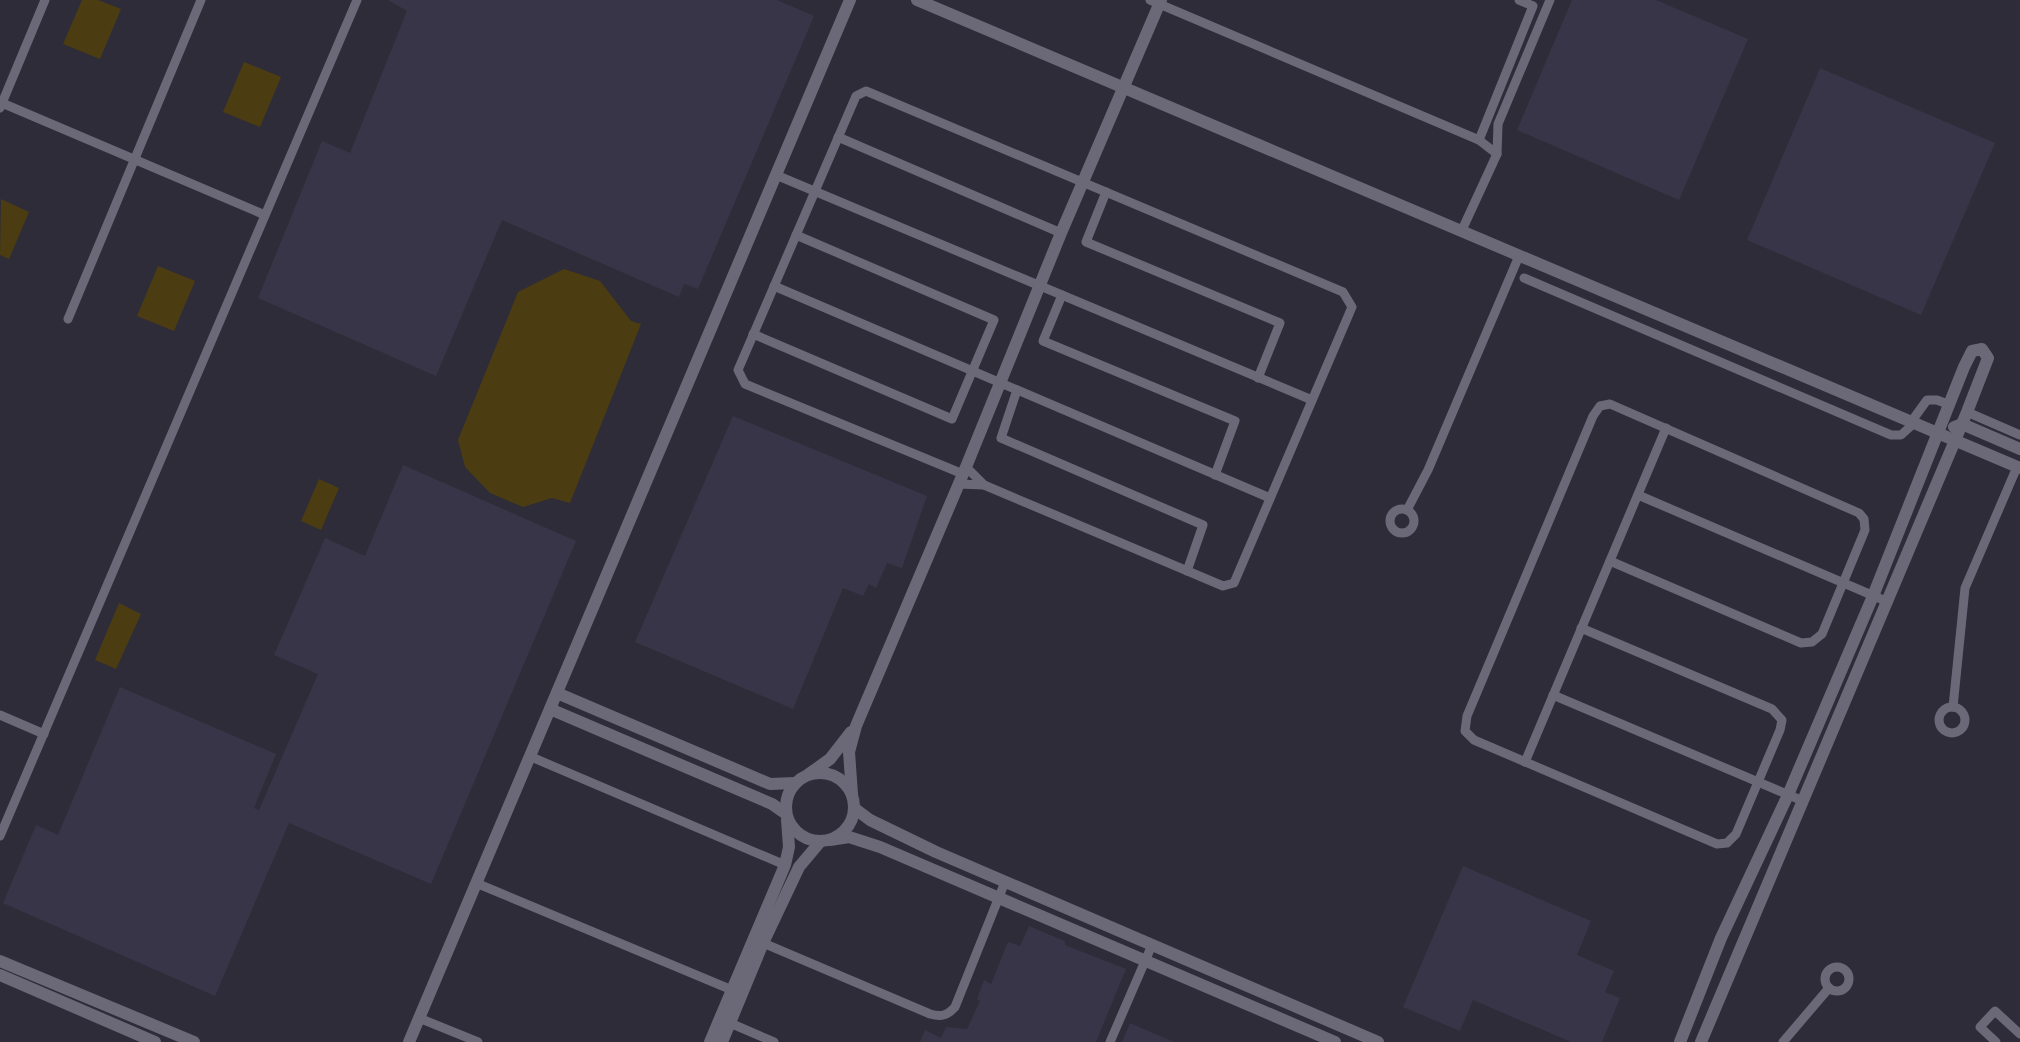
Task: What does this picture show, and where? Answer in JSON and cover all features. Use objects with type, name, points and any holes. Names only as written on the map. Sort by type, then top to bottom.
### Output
[{"type":"street","points":[[46,0],[1,106],[134,159],[265,215]]},
{"type":"street","points":[[68,319],[201,0]]},
{"type":"street","points":[[0,836],[357,0]]},
{"type":"street","points":[[408,1042],[850,0]]},
{"type":"street","points":[[916,0],[2018,467],[1965,588],[1953,707]]},
{"type":"street","points":[[1519,0],[1533,6],[1550,0]]},
{"type":"street","points":[[1462,230],[1498,154],[1498,124],[1550,0]]},
{"type":"street","points":[[722,1042],[763,943],[799,867],[825,841],[847,828],[854,808],[849,752],[856,726],[962,475],[1060,233],[1124,87],[1157,1],[1479,140],[1498,154]]},
{"type":"street","points":[[1479,140],[1533,6]]},
{"type":"street","points":[[866,91],[1343,292],[1352,307],[1234,583],[1223,586],[745,384],[738,370],[838,137],[856,96],[866,91]]},
{"type":"street","points":[[838,137],[1060,233]]},
{"type":"street","points":[[776,175],[1312,400]]},
{"type":"street","points":[[1106,192],[1086,242],[1280,323],[1258,378]]},
{"type":"street","points":[[753,334],[952,419],[994,320],[796,235]]},
{"type":"street","points":[[1407,510],[1428,470],[1520,256]]},
{"type":"street","points":[[1524,278],[1891,435],[1901,435],[1927,400],[1937,400],[1950,405]]},
{"type":"street","points":[[774,286],[1270,498]]},
{"type":"street","points":[[1062,295],[1043,341],[1235,421],[1215,475]]},
{"type":"street","points":[[1680,1042],[1721,938],[1788,795],[1873,596],[1972,351],[1982,349],[1988,358],[1964,418],[1701,1042]]},
{"type":"street","points":[[1017,390],[1002,438],[1204,525],[1187,571]]},
{"type":"street","points":[[1581,628],[1772,709],[1782,720],[1780,730],[1736,834],[1727,843],[1717,844],[1524,762],[1474,740],[1465,731],[1467,716],[1593,416],[1600,406],[1610,404],[1859,513],[1864,519],[1865,530],[1822,634],[1812,642],[1801,643],[1610,561]]},
{"type":"street","points":[[1938,434],[1964,418],[2020,435]]},
{"type":"street","points":[[1964,418],[2020,449]]},
{"type":"street","points":[[1524,762],[1666,428]]},
{"type":"street","points":[[962,475],[984,485]]},
{"type":"street","points":[[1638,496],[1888,602]]},
{"type":"street","points":[[556,693],[770,784],[795,783]]},
{"type":"street","points":[[1553,695],[1803,801]]},
{"type":"street","points":[[550,709],[772,804],[786,817],[800,836],[825,841],[849,837],[880,847],[998,900],[1335,1042]]},
{"type":"street","points":[[0,715],[44,734]]},
{"type":"street","points":[[710,1042],[785,865],[789,846],[786,798],[795,783],[830,759],[856,726]]},
{"type":"street","points":[[529,756],[785,865]]},
{"type":"street","points":[[808,774],[819,773],[839,778],[852,794]]},
{"type":"street","points":[[854,808],[870,820],[1005,882],[1378,1042]]},
{"type":"street","points":[[476,882],[732,990]]},
{"type":"street","points":[[763,943],[930,1014],[940,1017],[948,1015],[955,1008],[1005,882]]},
{"type":"street","points":[[1110,1042],[1152,945]]},
{"type":"street","points":[[0,961],[194,1042]]},
{"type":"street","points":[[0,975],[155,1042]]},
{"type":"street","points":[[1783,1042],[1829,988]]},
{"type":"street","points":[[84,1012],[90,998]]},
{"type":"street","points":[[103,1020],[109,1006]]},
{"type":"street","points":[[1996,1042],[1980,1027],[1995,1011],[2020,1034]]},
{"type":"street","points":[[419,1018],[478,1042]]},
{"type":"street","points":[[730,1023],[774,1042]]},
{"type":"shaded area","points":[[82,0],[98,0],[121,9],[100,59],[63,44]]},
{"type":"shaded area","points":[[388,0],[777,0],[814,16],[698,289],[684,284],[679,297],[502,220],[436,376],[258,298],[322,141],[350,153],[407,11]]},
{"type":"shaded area","points":[[1572,0],[1656,0],[1748,39],[1679,200],[1517,130]]},
{"type":"shaded area","points":[[244,62],[281,77],[260,127],[223,112]]},
{"type":"shaded area","points":[[1820,68],[1995,143],[1921,315],[1747,240]]},
{"type":"shaded area","points":[[1,199],[29,212],[9,259],[0,255]]},
{"type":"shaded area","points":[[158,266],[195,281],[174,331],[137,316]]},
{"type":"shaded area","points":[[564,269],[600,281],[631,321],[641,324],[570,503],[552,498],[523,507],[490,493],[465,467],[458,440],[518,292]]},
{"type":"shaded area","points":[[733,416],[927,496],[902,568],[887,563],[876,588],[869,584],[863,596],[843,588],[793,709],[635,642]]},
{"type":"shaded area","points":[[403,465],[576,541],[431,884],[289,823],[215,996],[3,903],[36,825],[58,835],[120,687],[276,754],[254,808],[259,810],[318,674],[274,655],[325,538],[365,556]]},
{"type":"shaded area","points":[[319,479],[339,488],[321,530],[301,521]]},
{"type":"shaded area","points":[[119,603],[141,614],[116,669],[95,660]]},
{"type":"shaded area","points":[[1463,866],[1591,921],[1577,955],[1614,971],[1605,992],[1620,998],[1602,1042],[1571,1042],[1473,1000],[1460,1031],[1403,1007]]},
{"type":"shaded area","points":[[1029,926],[1065,941],[1065,945],[1126,969],[1096,1042],[920,1042],[925,1030],[941,1038],[946,1027],[967,1029],[980,1001],[977,999],[984,980],[991,984],[1008,942],[1020,946]]},
{"type":"shaded area","points":[[1130,1023],[1174,1042],[1122,1042]]}]
